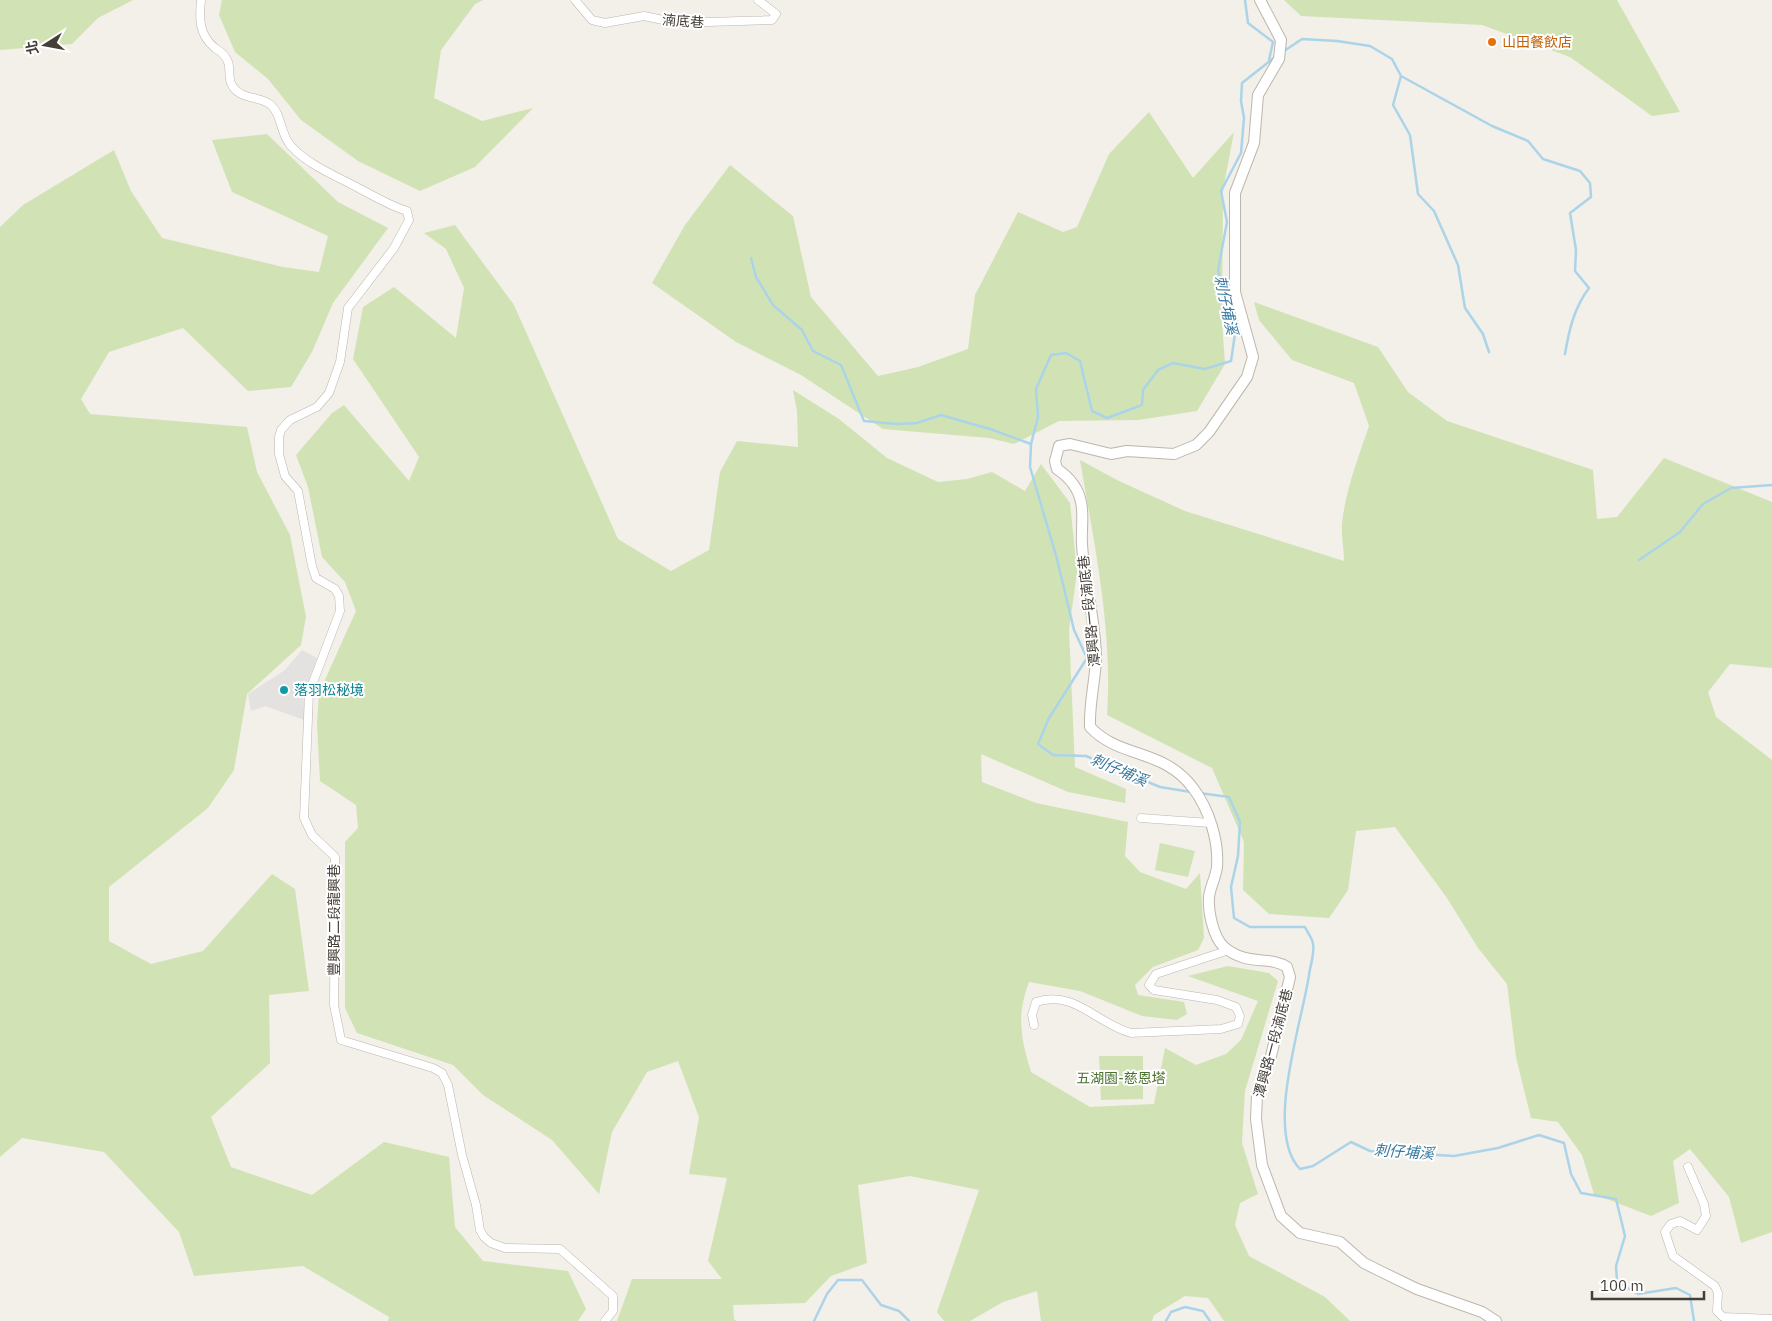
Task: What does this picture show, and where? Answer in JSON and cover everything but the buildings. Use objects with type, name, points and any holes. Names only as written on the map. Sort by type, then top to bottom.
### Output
[{"type":"street","name":"豐興路二段龍興巷","points":[[201,0],[199,23],[206,40],[222,53],[228,62],[228,76],[233,88],[246,96],[270,104],[277,112],[282,131],[291,146],[303,155],[328,173],[363,190],[388,206],[407,211],[409,220],[394,248],[348,308],[340,362],[329,393],[318,408],[290,420],[281,430],[279,437],[279,454],[285,476],[298,491],[316,578],[335,589],[339,596],[340,611],[308,693],[308,741],[303,803],[308,828],[335,858],[334,1005],[341,1040],[433,1068],[442,1073],[448,1086],[462,1155],[476,1205],[480,1230],[484,1237],[491,1243],[506,1248],[555,1247],[566,1252],[613,1296],[613,1311],[605,1321]]},
{"type":"street","name":"湳底巷","points":[[575,0],[592,20],[605,23],[644,16],[677,23],[772,20],[776,14],[758,0]]},
{"type":"street","name":"潭興路一段湳底巷","points":[[1260,0],[1281,40],[1279,59],[1258,95],[1254,143],[1234,193],[1234,292],[1252,357],[1247,377],[1221,418],[1196,445],[1174,454],[1127,451],[1112,454],[1070,444],[1059,446],[1055,461],[1057,469],[1066,475],[1075,486],[1081,502],[1082,544],[1096,656],[1095,679],[1089,711],[1090,727],[1101,738],[1164,762],[1180,773],[1194,789],[1210,823],[1217,847],[1217,869],[1209,897],[1211,919],[1216,934],[1222,945],[1238,956],[1256,962],[1280,962],[1287,968],[1290,977],[1271,1056],[1258,1096],[1256,1119],[1262,1165],[1281,1216],[1300,1233],[1340,1242],[1364,1263],[1417,1289],[1482,1312],[1496,1321]]},
{"type":"street","points":[[1141,818],[1210,823]]},
{"type":"street","points":[[1034,1025],[1032,1015],[1036,1002],[1057,998],[1087,1010],[1118,1030],[1130,1033],[1221,1029],[1238,1024],[1240,1016],[1236,1007],[1217,1000],[1154,990],[1149,985],[1156,974],[1229,950]]},
{"type":"street","points":[[1688,1167],[1704,1204],[1706,1216],[1697,1230],[1680,1221],[1671,1224],[1665,1232],[1673,1256],[1715,1286],[1718,1293],[1717,1311],[1723,1318],[1772,1319]]},
{"type":"green space","points":[[0,0],[133,0],[98,18],[72,44],[0,50]]},
{"type":"green space","points":[[222,0],[483,0],[475,4],[441,50],[434,98],[482,121],[533,108],[475,167],[420,191],[358,161],[301,120],[268,79],[235,52],[219,15]]},
{"type":"green space","points":[[1284,0],[1617,0],[1680,112],[1652,116],[1570,57],[1482,25],[1301,16]]},
{"type":"green space","points":[[1149,112],[1193,178],[1234,132],[1223,190],[1222,322],[1225,364],[1197,411],[1138,420],[1059,421],[1014,444],[989,438],[883,429],[801,375],[736,342],[652,283],[685,225],[730,165],[793,216],[811,297],[878,376],[918,367],[968,349],[975,295],[1018,212],[1063,232],[1077,227],[1109,154]]},
{"type":"green space","points":[[267,134],[338,202],[388,228],[333,303],[312,352],[291,387],[248,391],[183,328],[109,352],[81,399],[90,414],[247,427],[257,472],[290,535],[306,617],[301,645],[247,694],[234,770],[208,808],[109,887],[109,941],[151,964],[203,951],[272,874],[295,889],[309,991],[269,995],[270,1063],[211,1117],[231,1167],[312,1195],[384,1142],[449,1157],[455,1227],[483,1261],[568,1271],[586,1309],[578,1321],[388,1321],[389,1317],[303,1266],[194,1276],[179,1232],[104,1152],[22,1138],[0,1157],[0,227],[23,205],[114,150],[131,191],[162,238],[283,267],[319,272],[328,236],[232,192],[212,140]]},
{"type":"green space","points":[[455,225],[514,305],[618,539],[671,571],[709,550],[720,472],[737,441],[798,447],[797,411],[793,390],[839,419],[887,458],[938,482],[967,479],[992,472],[1025,491],[1041,464],[1070,503],[1077,572],[1069,630],[1075,767],[1126,789],[1125,803],[1068,792],[981,754],[982,782],[1036,803],[1128,822],[1125,856],[1140,872],[1186,889],[1200,873],[1204,938],[1198,950],[1153,967],[1135,985],[1138,995],[1184,1002],[1187,1014],[1177,1020],[1142,1016],[1080,991],[1029,982],[1022,1006],[1021,1027],[1031,1072],[1090,1107],[1154,1104],[1165,1048],[1196,1065],[1226,1054],[1241,1040],[1258,1001],[1188,976],[1228,966],[1269,973],[1278,981],[1245,1091],[1242,1143],[1258,1194],[1240,1203],[1235,1225],[1249,1256],[1325,1297],[1350,1321],[1224,1321],[1208,1298],[1185,1296],[1154,1315],[1152,1321],[1041,1321],[1037,1291],[1003,1302],[970,1321],[944,1321],[937,1312],[979,1190],[910,1176],[858,1185],[867,1263],[831,1276],[805,1303],[733,1305],[734,1319],[736,1321],[617,1321],[632,1279],[722,1279],[708,1261],[727,1178],[689,1174],[699,1117],[678,1061],[647,1072],[612,1132],[599,1194],[552,1140],[483,1095],[453,1065],[357,1033],[345,1008],[345,842],[358,828],[356,805],[320,781],[317,724],[319,693],[356,611],[345,582],[322,557],[308,487],[296,455],[332,413],[344,405],[409,481],[419,457],[353,359],[363,307],[394,287],[456,338],[464,288],[446,249],[424,233]]},
{"type":"green space","points":[[1254,302],[1378,347],[1408,392],[1447,421],[1593,470],[1597,519],[1617,517],[1664,458],[1772,502],[1772,668],[1730,664],[1708,692],[1716,717],[1772,760],[1772,1232],[1741,1243],[1729,1197],[1690,1149],[1673,1161],[1679,1203],[1651,1216],[1594,1194],[1582,1155],[1558,1122],[1531,1118],[1516,1057],[1507,984],[1478,948],[1447,898],[1395,827],[1356,831],[1348,890],[1329,918],[1269,914],[1243,890],[1244,842],[1212,768],[1107,715],[1108,683],[1105,619],[1080,460],[1119,481],[1185,511],[1344,561],[1342,528],[1346,498],[1369,426],[1354,383],[1292,360],[1259,320]]},
{"type":"green space","points":[[1160,843],[1195,851],[1188,877],[1155,870]]},
{"type":"green space","name":"五湖園-慈恩塔","points":[[1099,1056],[1143,1056],[1143,1099],[1101,1100]]},
{"type":"shaded area","points":[[302,650],[317,658],[303,697],[307,721],[265,706],[251,711],[248,694],[285,670]]},
{"type":"waterway","name":"刺仔埔溪","points":[[1245,0],[1248,23],[1273,42],[1269,60]]},
{"type":"waterway","points":[[1284,51],[1302,39],[1337,41],[1370,46],[1392,59],[1401,76],[1492,126],[1528,141],[1543,159],[1580,171],[1590,183],[1591,197],[1570,213],[1576,250],[1575,271],[1589,288],[1579,303],[1568,336],[1565,354]]},
{"type":"waterway","name":"刺仔埔溪","points":[[1191,792],[1160,787],[1086,756],[1053,755],[1038,744],[1049,718],[1087,658],[1074,630],[1057,559],[1030,467],[1031,444],[1038,417],[1036,389],[1051,355],[1066,353],[1080,361],[1092,411],[1107,418],[1142,405],[1143,390],[1158,370],[1173,363],[1205,369],[1231,361],[1235,334],[1218,270],[1227,222],[1221,191],[1241,153],[1244,118],[1241,101],[1242,83],[1275,57]]},
{"type":"waterway","points":[[1401,76],[1393,105],[1410,135],[1418,194],[1434,211],[1458,265],[1465,308],[1483,334],[1489,352]]},
{"type":"waterway","points":[[751,258],[756,277],[773,305],[802,330],[813,351],[841,365],[864,421],[897,424],[917,423],[941,415],[990,429],[1031,444]]},
{"type":"waterway","points":[[1639,560],[1680,532],[1703,504],[1731,488],[1772,485]]},
{"type":"waterway","name":"刺仔埔溪","points":[[1199,793],[1229,797],[1240,822],[1238,856],[1231,887],[1234,918],[1250,927],[1305,927],[1313,942],[1313,955],[1288,1076],[1285,1104],[1285,1130],[1290,1152],[1300,1169],[1313,1166],[1351,1142],[1370,1151],[1454,1156],[1498,1148],[1539,1135],[1564,1143],[1571,1174],[1581,1193],[1616,1199],[1625,1236],[1616,1266],[1617,1282],[1638,1294],[1676,1288],[1690,1295],[1694,1321]]},
{"type":"waterway","points":[[814,1321],[827,1294],[838,1280],[862,1280],[881,1305],[899,1311],[909,1321]]},
{"type":"waterway","points":[[1166,1321],[1171,1312],[1185,1307],[1203,1311],[1210,1321]]},
{"type":"place","name":"山田餐飲店","points":[[1492,42]]},
{"type":"place","name":"落羽松秘境","points":[[284,690]]}]
